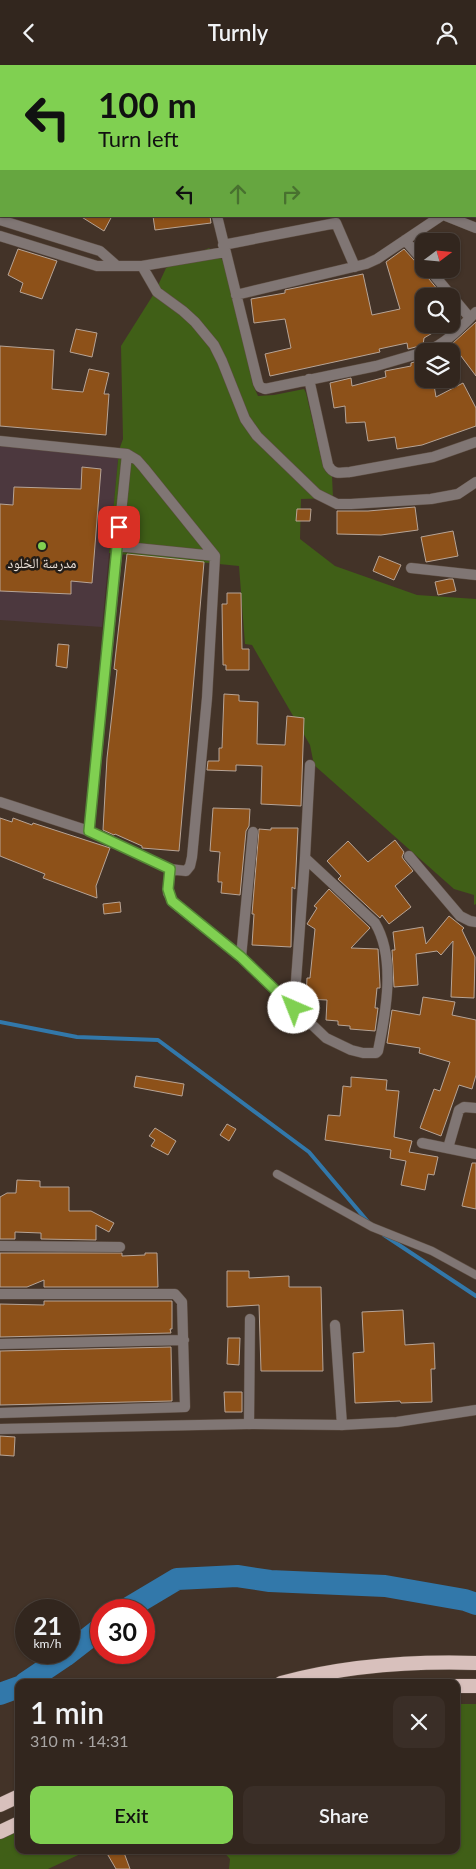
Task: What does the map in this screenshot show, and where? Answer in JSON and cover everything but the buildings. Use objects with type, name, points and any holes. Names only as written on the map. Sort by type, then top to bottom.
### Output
[{"type":"highway","points":[[301,1679],[382,1665],[430,1662],[476,1663]]},
{"type":"highway","points":[[460,1686],[476,1686]]},
{"type":"highway","points":[[0,1805],[15,1798]]},
{"type":"highway","points":[[0,1832],[15,1825]]},
{"type":"street","points":[[217,217],[259,386],[264,389],[415,355]]},
{"type":"street","points":[[236,295],[355,267],[377,259],[440,217]]},
{"type":"street","points":[[448,217],[476,228]]},
{"type":"street","points":[[0,220],[100,251],[117,266]]},
{"type":"street","points":[[0,236],[98,266],[142,266],[224,249],[335,220],[355,267]]},
{"type":"street","points":[[405,240],[415,252]]},
{"type":"street","points":[[142,266],[157,292],[183,311],[214,345],[245,419],[257,435],[317,494],[337,503],[351,505],[421,500],[458,494],[476,482]]},
{"type":"street","points":[[438,278],[473,315],[443,343]]},
{"type":"street","points":[[309,379],[328,465],[332,472],[350,472],[434,457],[476,442]]},
{"type":"street","points":[[0,441],[127,454],[140,464],[215,556],[207,698],[192,857],[190,866],[186,871],[170,869],[89,831],[0,802]]},
{"type":"street","points":[[89,831],[116,546],[127,454]]},
{"type":"street","points":[[116,546],[215,556]]},
{"type":"street","points":[[411,568],[476,575]]},
{"type":"street","points":[[294,1008],[310,765]]},
{"type":"street","points":[[241,957],[253,833]]},
{"type":"street","points":[[409,856],[460,916],[476,922]]},
{"type":"street","points":[[170,869],[168,889],[172,901],[241,957],[326,1038],[338,1045],[363,1053],[373,1054],[378,1052],[384,1025],[387,987],[387,965],[381,933],[375,923],[305,858]]},
{"type":"street","points":[[448,1148],[459,1110],[464,1107],[476,1108]]},
{"type":"street","points":[[422,1143],[476,1154]]},
{"type":"street","points":[[0,1246],[120,1247]]},
{"type":"street","points":[[0,1293],[175,1294],[182,1303],[185,1407],[0,1413]]},
{"type":"street","points":[[249,1425],[250,1319]]},
{"type":"street","points":[[335,1325],[342,1425]]},
{"type":"street","points":[[0,1344],[184,1340]]},
{"type":"street","points":[[0,1429],[342,1425],[397,1422],[476,1410]]},
{"type":"lane","points":[[278,1174],[372,1227],[432,1251],[476,1275]]},
{"type":"shaded area","points":[[0,443],[119,450],[102,627],[0,620]]},
{"type":"green space","points":[[209,248],[225,262],[253,385],[258,396],[304,389],[323,466],[326,472],[332,476],[333,498],[301,499],[300,539],[335,566],[417,595],[476,599],[476,904],[474,905],[474,895],[454,889],[314,765],[310,745],[252,645],[245,644],[239,566],[109,553],[119,450],[123,439],[121,346],[155,292],[166,268]]},
{"type":"green space","points":[[460,1704],[476,1704],[476,1869],[229,1869],[230,1859],[226,1854],[460,1854]]},
{"type":"green space","points":[[15,1831],[15,1854],[80,1854],[48,1869],[0,1869],[0,1838]]},
{"type":"waterway","points":[[0,1022],[77,1037],[158,1040],[309,1152],[369,1223]]},
{"type":"waterway","points":[[384,1235],[476,1296]]},
{"type":"waterway","points":[[143,1599],[177,1579],[237,1576],[270,1581],[385,1586],[465,1600],[476,1604]]},
{"type":"waterway","points":[[31,1679],[90,1637]]},
{"type":"waterway","points":[[0,1694],[15,1688]]},
{"type":"place","name":"مدرسة الخلود","points":[[42,546]]},
{"type":"route","points":[[119,527],[89,831],[170,869],[168,893],[172,901],[241,957],[294,1008]]}]
